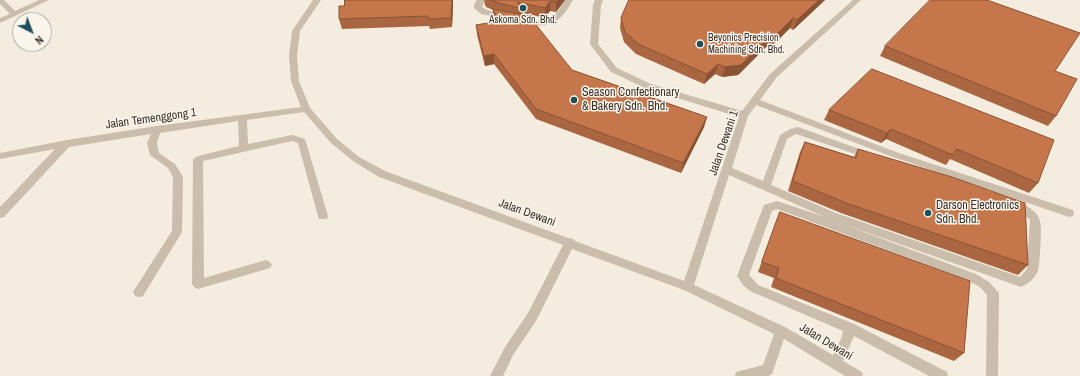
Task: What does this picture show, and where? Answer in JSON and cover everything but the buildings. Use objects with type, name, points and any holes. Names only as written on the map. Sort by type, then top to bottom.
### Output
[{"type":"street","points":[[0,0],[12,12]]},
{"type":"street","points":[[19,12],[46,0]]},
{"type":"street","name":"Jalan Dewani","points":[[317,0],[296,32],[293,56],[295,81],[306,109],[334,141],[356,159],[382,174],[570,242],[688,287],[781,331],[836,362],[857,376]]},
{"type":"street","points":[[481,0],[478,4],[478,8],[484,12],[540,24],[551,22],[558,18],[569,0]]},
{"type":"street","points":[[599,0],[597,5],[594,44],[614,70],[648,86],[744,115]]},
{"type":"street","name":"Jalan Dewani 1","points":[[688,287],[744,115],[773,76],[858,0]]},
{"type":"street","points":[[0,21],[12,15]]},
{"type":"street","points":[[754,101],[893,154],[1069,213]]},
{"type":"street","name":"Jalan Temenggong 1","points":[[0,156],[67,143],[157,129],[306,109]]},
{"type":"street","points":[[242,118],[244,148]]},
{"type":"street","points":[[139,292],[177,232],[178,177],[172,166],[155,155],[152,143],[157,129]]},
{"type":"street","points":[[766,186],[783,137],[793,131],[798,130],[974,192]]},
{"type":"street","points":[[266,265],[198,284],[198,159],[292,138],[302,141],[323,216]]},
{"type":"street","points":[[0,214],[67,143]]},
{"type":"street","points":[[727,170],[832,216],[1021,282],[1026,279],[1033,270],[1035,220],[1026,210],[1004,202]]},
{"type":"street","points":[[942,376],[850,328],[754,288],[747,282],[743,276],[768,208],[777,205],[817,217],[972,277],[985,284],[993,293],[992,376]]},
{"type":"street","points":[[496,376],[509,351],[532,317],[570,242]]},
{"type":"street","points":[[836,362],[850,328]]},
{"type":"street","points":[[741,376],[768,370],[781,331]]},
{"type":"place","name":"Askoma Sdn. Bhd.","points":[[523,8]]},
{"type":"place","name":"Beyonics Precision Machining Sdn. Bhd.","points":[[700,44]]},
{"type":"place","name":"Season Confectionary & Bakery Sdn. Bhd.","points":[[574,100]]},
{"type":"place","name":"Darson Electronics Sdn. Bhd.","points":[[928,213]]}]
